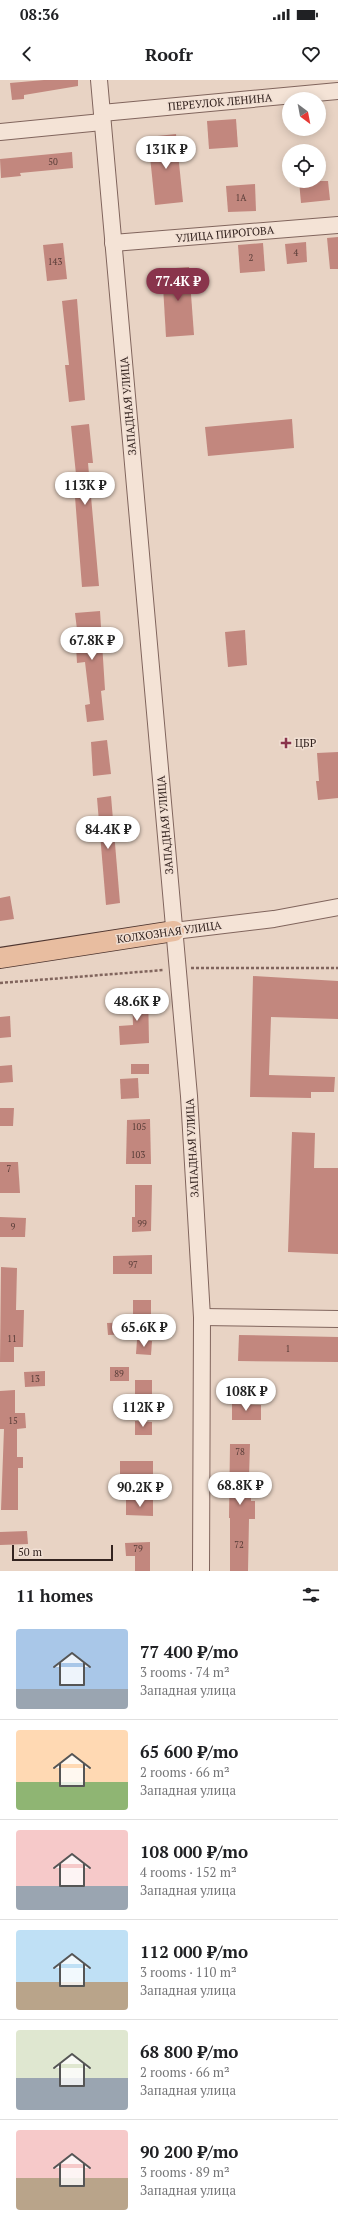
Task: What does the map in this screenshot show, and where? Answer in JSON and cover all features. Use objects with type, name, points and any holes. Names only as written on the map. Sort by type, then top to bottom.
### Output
[{"type":"main road","name":"КОЛХОЗНАЯ УЛИЦА","points":[[0,958],[174,931]]},
{"type":"street","name":"ЗАПАДНАЯ УЛИЦА","points":[[98,80],[158,728],[189,1096],[202,1316],[201,1571]]},
{"type":"street","name":"ПЕРЕУЛОК ЛЕНИНА","points":[[0,132],[102,118],[338,91]]},
{"type":"street","name":"УЛИЦА ПИРОГОВА","points":[[113,244],[338,225]]},
{"type":"street","name":"КОЛХОЗНАЯ УЛИЦА","points":[[174,931],[274,919],[338,907]]},
{"type":"street","points":[[202,1316],[338,1319]]},
{"type":"building","points":[[44,80],[78,80],[78,86],[24,95],[24,99],[12,100],[10,83]]},
{"type":"building","points":[[236,119],[238,147],[209,149],[207,121]]},
{"type":"building","points":[[176,134],[183,202],[155,205],[148,137]]},
{"type":"building","points":[[72,152],[73,168],[20,173],[21,176],[1,178],[0,159]]},
{"type":"building","points":[[326,181],[328,181],[330,200],[301,203],[300,188],[326,188]]},
{"type":"building","points":[[255,184],[256,211],[228,212],[226,186]]},
{"type":"building","points":[[338,237],[338,269],[330,269],[327,238]]},
{"type":"building","points":[[306,242],[307,262],[287,264],[285,244]]},
{"type":"building","points":[[63,243],[67,279],[47,281],[43,245]]},
{"type":"building","points":[[263,243],[265,271],[240,273],[238,245]]},
{"type":"building","points":[[189,267],[194,335],[166,337],[162,269]]},
{"type":"building","points":[[77,299],[85,400],[69,402],[65,365],[69,365],[62,301]]},
{"type":"building","points":[[292,419],[294,448],[208,456],[205,427]]},
{"type":"building","points":[[89,424],[93,463],[88,463],[99,586],[82,587],[74,484],[77,484],[71,426]]},
{"type":"building","points":[[100,611],[105,690],[101,691],[104,720],[87,722],[85,705],[90,704],[85,662],[77,663],[76,646],[79,646],[75,613]]},
{"type":"building","points":[[245,630],[247,665],[228,667],[225,632]]},
{"type":"building","points":[[107,740],[111,774],[93,776],[91,742]]},
{"type":"building","points":[[338,752],[338,798],[318,800],[316,781],[319,781],[317,753]]},
{"type":"building","points":[[111,796],[120,903],[106,905],[97,798]]},
{"type":"building","points":[[10,896],[14,919],[0,921],[0,898]]},
{"type":"building","points":[[253,976],[338,981],[338,1019],[271,1017],[269,1075],[335,1077],[334,1092],[311,1092],[311,1098],[250,1097]]},
{"type":"building","points":[[148,991],[149,1043],[120,1045],[119,1026],[133,1025],[132,992]]},
{"type":"building","points":[[10,1016],[11,1037],[0,1038],[0,1017]]},
{"type":"building","points":[[131,1064],[149,1064],[149,1074],[131,1074]]},
{"type":"building","points":[[12,1065],[13,1082],[0,1083],[0,1066]]},
{"type":"building","points":[[138,1078],[139,1098],[121,1099],[120,1079]]},
{"type":"building","points":[[0,1108],[14,1108],[13,1126],[0,1126]]},
{"type":"building","points":[[150,1119],[151,1164],[126,1164],[127,1120]]},
{"type":"building","points":[[292,1132],[315,1133],[314,1168],[338,1168],[338,1254],[288,1252]]},
{"type":"building","points":[[0,1162],[18,1162],[20,1193],[0,1193]]},
{"type":"building","points":[[135,1185],[152,1185],[151,1231],[132,1232],[132,1217],[135,1217]]},
{"type":"building","points":[[0,1217],[26,1218],[25,1237],[0,1237]]},
{"type":"building","points":[[152,1255],[152,1274],[113,1274],[113,1256]]},
{"type":"building","points":[[1,1267],[17,1268],[16,1310],[24,1310],[23,1347],[14,1347],[14,1362],[0,1362]]},
{"type":"building","points":[[133,1300],[151,1300],[151,1315],[133,1315]]},
{"type":"building","points":[[136,1322],[136,1334],[108,1335],[107,1323]]},
{"type":"building","points":[[239,1335],[338,1337],[338,1362],[238,1361]]},
{"type":"building","points":[[137,1340],[152,1341],[151,1355],[136,1354]]},
{"type":"building","points":[[110,1367],[129,1367],[129,1381],[110,1381]]},
{"type":"building","points":[[45,1371],[45,1386],[25,1387],[24,1372]]},
{"type":"building","points":[[135,1380],[152,1380],[152,1395],[135,1395]]},
{"type":"building","points":[[15,1390],[15,1413],[25,1413],[26,1428],[17,1429],[17,1457],[23,1457],[23,1468],[18,1468],[18,1510],[1,1510],[4,1429],[0,1429],[0,1391]]},
{"type":"building","points":[[232,1404],[261,1405],[261,1420],[232,1420]]},
{"type":"building","points":[[135,1421],[152,1422],[152,1435],[135,1435]]},
{"type":"building","points":[[230,1444],[250,1444],[249,1477],[251,1477],[251,1501],[255,1501],[255,1519],[249,1519],[248,1571],[230,1571]]},
{"type":"building","points":[[120,1461],[153,1461],[153,1475],[120,1474]]},
{"type":"building","points":[[126,1500],[153,1500],[153,1516],[126,1515]]},
{"type":"building","points":[[27,1531],[28,1544],[0,1545],[0,1532]]},
{"type":"building","points":[[150,1542],[150,1571],[135,1571],[135,1556],[126,1556],[125,1543]]},
{"type":"place","name":"ЦБР","points":[[286,743]]}]
